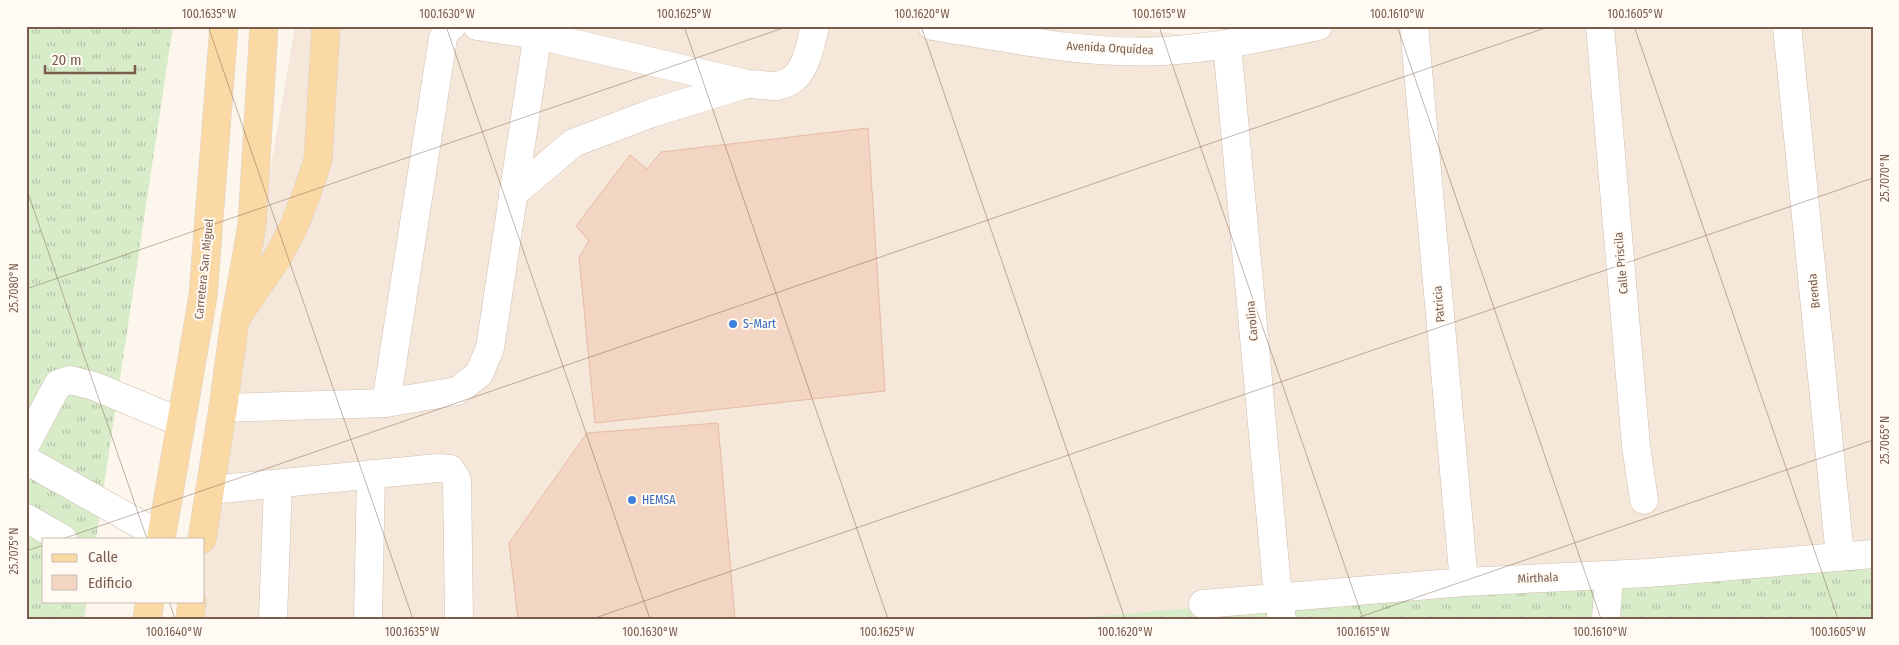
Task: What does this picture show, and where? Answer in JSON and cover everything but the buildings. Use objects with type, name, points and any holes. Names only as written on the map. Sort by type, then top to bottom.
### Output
[{"type":"main road","name":"Carretera San Miguel","points":[[161,537],[203,296],[224,26]]},
{"type":"main road","points":[[202,538],[223,408],[234,320],[252,225],[264,26]]},
{"type":"main road","points":[[234,320],[278,257],[294,226],[318,160],[326,26]]},
{"type":"main road","points":[[148,619],[150,602]]},
{"type":"main road","points":[[190,619],[192,602]]},
{"type":"street","points":[[386,403],[443,38],[447,28],[452,26]]},
{"type":"street","points":[[477,26],[538,31],[747,84],[775,86],[790,82],[800,73],[815,26]]},
{"type":"street","name":"Avenida Orquídea","points":[[932,26],[1055,45],[1115,51],[1163,51],[1227,44],[1318,26]]},
{"type":"street","name":"Patricia","points":[[1414,26],[1464,582]]},
{"type":"street","name":"Calle Priscila","points":[[1600,26],[1636,446],[1644,500]]},
{"type":"street","name":"Brenda","points":[[1787,26],[1840,556]]},
{"type":"street","points":[[223,408],[386,403],[457,391],[479,374],[490,348],[538,31]]},
{"type":"street","name":"Carolina","points":[[1227,44],[1280,608]]},
{"type":"street","points":[[513,194],[573,142],[652,113],[747,84]]},
{"type":"street","points":[[26,444],[58,384],[70,380],[94,386],[180,422]]},
{"type":"street","points":[[26,460],[161,537]]},
{"type":"street","points":[[210,490],[438,468],[450,469],[456,480],[459,619]]},
{"type":"street","points":[[368,619],[371,474]]},
{"type":"street","points":[[273,619],[278,484]]},
{"type":"street","points":[[26,518],[61,538]]},
{"type":"street","name":"Mirthala","points":[[1203,604],[1280,608],[1464,582],[1648,573],[1873,554]]},
{"type":"street","points":[[1606,619],[1609,575]]},
{"type":"shaded area","points":[[295,26],[1111,26],[1226,40],[1299,26],[1873,26],[1873,545],[1077,619],[193,619],[205,602],[205,550]]},
{"type":"green space","points":[[26,26],[173,26],[96,538],[42,538],[42,602],[87,602],[84,619],[26,619]]},
{"type":"green space","points":[[1873,564],[1873,619],[1065,619],[1330,596]]},
{"type":"place","name":"S-Mart","points":[[733,324]]},
{"type":"place","name":"HEMSA","points":[[632,500]]}]
